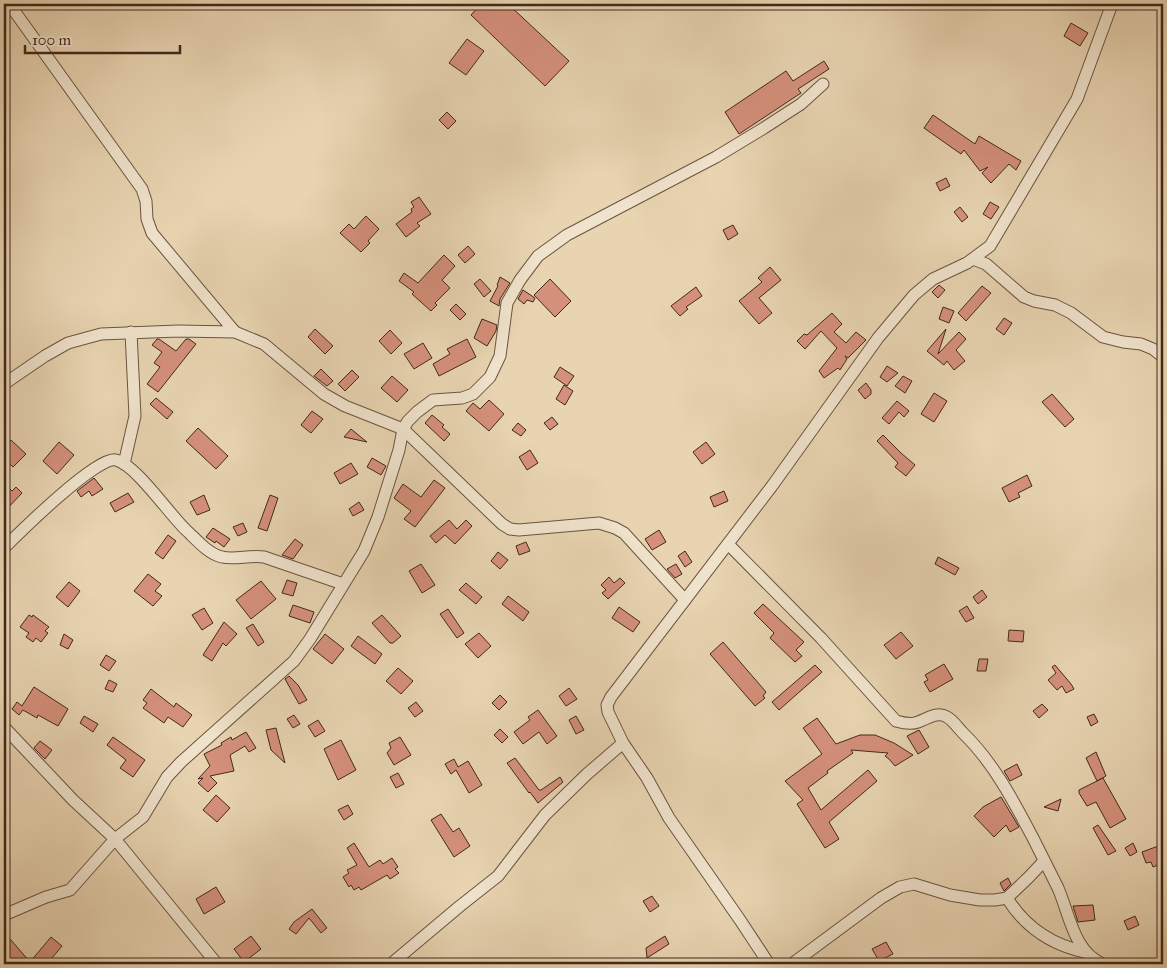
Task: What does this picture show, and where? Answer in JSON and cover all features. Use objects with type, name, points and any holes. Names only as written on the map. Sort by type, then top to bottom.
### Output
[{"type":"street","points":[[5,4],[15,12],[142,189],[146,201],[146,219],[152,233],[235,332]]},
{"type":"street","points":[[769,964],[669,818],[647,778],[623,743],[608,712],[607,705],[611,697],[772,486],[878,338],[914,295],[933,279],[974,259],[990,246],[1076,99],[1112,4]]},
{"type":"street","points":[[4,914],[70,890],[115,839],[143,818],[167,777],[180,762],[294,661],[310,639],[364,551],[378,517],[400,450],[403,430],[408,421],[433,400],[462,398],[472,394],[490,377],[500,356],[507,303],[520,280],[538,256],[567,235],[716,156],[764,128],[801,104],[823,84]]},
{"type":"street","points":[[974,259],[986,264],[1024,297],[1055,305],[1071,313],[1103,337],[1141,344],[1153,349],[1163,357]]},
{"type":"street","points":[[124,464],[135,416],[132,332]]},
{"type":"street","points":[[4,384],[68,343],[101,334],[132,332],[235,332],[264,344],[324,394],[345,406],[403,430],[502,524],[510,529],[519,530],[599,523],[615,528],[624,533],[685,600]]},
{"type":"street","points":[[4,548],[73,484],[99,464],[110,460],[117,460],[137,474],[177,522],[208,550],[222,557],[252,555],[264,557],[343,584]]},
{"type":"street","points":[[728,544],[821,638],[896,721],[906,724],[918,722],[927,717],[946,716],[973,742],[1011,795],[1058,888],[1076,935],[1085,952],[1096,962],[1102,964]]},
{"type":"street","points":[[4,727],[73,800],[115,839],[217,964]]},
{"type":"street","points":[[391,964],[498,876],[545,814],[586,774],[623,743]]},
{"type":"street","points":[[792,964],[881,898],[905,885],[919,884],[950,895],[980,900],[1007,898],[1044,861]]},
{"type":"street","points":[[1007,898],[1028,925],[1044,936],[1070,949],[1085,952]]},
{"type":"building","points":[[481,4],[508,4],[569,61],[545,86],[471,15]]},
{"type":"building","points":[[1071,23],[1088,33],[1080,46],[1064,36]]},
{"type":"building","points":[[467,39],[484,51],[466,75],[449,63]]},
{"type":"building","points":[[824,61],[829,69],[798,89],[801,93],[739,134],[725,112],[786,71],[793,81]]},
{"type":"building","points":[[447,112],[456,121],[448,129],[439,120]]},
{"type":"building","points":[[933,115],[975,144],[979,136],[1021,161],[1016,170],[1009,164],[991,183],[982,173],[988,167],[980,171],[964,150],[961,154],[924,128]]},
{"type":"building","points":[[946,178],[950,186],[940,191],[936,183]]},
{"type":"building","points":[[419,197],[431,214],[417,223],[420,226],[406,237],[396,224],[412,212],[411,209],[414,207],[411,202]]},
{"type":"building","points":[[990,202],[999,207],[991,219],[983,214]]},
{"type":"building","points":[[960,207],[968,217],[962,222],[954,212]]},
{"type":"building","points":[[366,216],[379,229],[368,241],[370,243],[361,252],[340,233],[349,224],[354,229]]},
{"type":"building","points":[[733,225],[738,234],[728,240],[723,230]]},
{"type":"building","points":[[468,246],[475,254],[465,263],[458,255]]},
{"type":"building","points":[[444,255],[455,266],[442,280],[450,288],[435,303],[437,305],[431,311],[412,294],[414,292],[399,281],[404,273],[418,283]]},
{"type":"building","points":[[770,267],[781,280],[759,298],[772,313],[759,324],[739,301],[762,282],[758,278]]},
{"type":"building","points":[[500,277],[510,283],[500,299],[499,306],[490,301],[498,286]]},
{"type":"building","points":[[480,279],[491,291],[484,297],[474,284]]},
{"type":"building","points":[[550,279],[571,301],[555,317],[534,295]]},
{"type":"building","points":[[939,285],[945,290],[938,298],[932,292]]},
{"type":"building","points":[[982,286],[991,293],[966,321],[958,313]]},
{"type":"building","points":[[696,287],[702,296],[686,307],[688,309],[680,316],[671,306]]},
{"type":"building","points":[[523,290],[535,298],[533,302],[527,300],[524,304],[518,299]]},
{"type":"building","points":[[456,304],[466,314],[460,320],[450,310]]},
{"type":"building","points":[[943,307],[954,311],[949,323],[939,319]]},
{"type":"building","points":[[832,313],[842,324],[834,332],[846,343],[856,332],[866,340],[848,358],[845,356],[847,359],[840,370],[838,368],[824,378],[819,371],[837,348],[821,331],[805,349],[797,341],[804,334],[807,335]]},
{"type":"building","points":[[1004,318],[1012,323],[1004,335],[996,329]]},
{"type":"building","points":[[482,319],[497,325],[496,331],[487,346],[474,338]]},
{"type":"building","points":[[315,329],[333,346],[325,354],[308,337]]},
{"type":"building","points":[[946,329],[938,354],[959,332],[966,339],[956,350],[965,361],[954,370],[947,361],[944,365],[927,351]]},
{"type":"building","points":[[390,330],[402,343],[391,354],[379,341]]},
{"type":"building","points":[[157,339],[176,351],[186,339],[196,344],[158,392],[147,384],[160,367],[154,363],[162,352],[152,345]]},
{"type":"building","points":[[467,339],[476,357],[439,376],[433,364],[450,354],[447,349]]},
{"type":"building","points":[[423,343],[432,358],[414,369],[404,354]]},
{"type":"building","points":[[887,366],[898,373],[887,382],[880,377]]},
{"type":"building","points":[[560,367],[574,376],[567,386],[554,377]]},
{"type":"building","points":[[321,369],[333,381],[327,386],[314,376]]},
{"type":"building","points":[[352,370],[359,377],[345,391],[338,384]]},
{"type":"building","points":[[392,376],[408,390],[397,402],[381,388]]},
{"type":"building","points":[[903,376],[912,381],[905,393],[895,386]]},
{"type":"building","points":[[866,383],[871,390],[871,394],[865,399],[858,390]]},
{"type":"building","points":[[564,385],[573,391],[565,405],[556,399]]},
{"type":"building","points":[[934,393],[947,401],[934,422],[921,414]]},
{"type":"building","points":[[1052,394],[1074,419],[1065,427],[1042,402]]},
{"type":"building","points":[[156,398],[173,412],[167,419],[150,404]]},
{"type":"building","points":[[489,400],[504,414],[489,431],[466,411],[473,403],[480,409]]},
{"type":"building","points":[[897,401],[909,411],[904,417],[899,412],[889,424],[882,418]]},
{"type":"building","points":[[312,411],[323,419],[311,433],[301,425]]},
{"type":"building","points":[[432,415],[444,425],[442,427],[450,434],[444,441],[425,423]]},
{"type":"building","points":[[552,417],[558,424],[550,430],[544,423]]},
{"type":"building","points":[[518,423],[526,430],[521,436],[512,430]]},
{"type":"building","points":[[198,428],[228,456],[216,469],[186,441]]},
{"type":"building","points":[[351,429],[367,442],[344,437]]},
{"type":"building","points":[[883,435],[915,465],[906,476],[895,467],[898,463],[877,441]]},
{"type":"building","points":[[11,440],[26,454],[13,467],[4,459],[4,448]]},
{"type":"building","points":[[59,442],[74,455],[57,474],[43,461]]},
{"type":"building","points":[[706,442],[715,454],[702,464],[693,452]]},
{"type":"building","points":[[530,450],[538,463],[527,470],[519,457]]},
{"type":"building","points":[[372,458],[386,466],[381,475],[367,467]]},
{"type":"building","points":[[351,463],[358,474],[340,484],[334,473]]},
{"type":"building","points":[[1027,475],[1032,486],[1018,493],[1020,497],[1009,502],[1002,488]]},
{"type":"building","points":[[94,478],[103,489],[92,496],[89,491],[81,497],[77,491]]},
{"type":"building","points":[[434,480],[445,488],[415,527],[404,519],[411,511],[394,498],[403,484],[421,497]]},
{"type":"building","points":[[4,484],[12,491],[16,487],[22,493],[4,512]]},
{"type":"building","points":[[724,491],[728,501],[714,507],[710,497]]},
{"type":"building","points":[[128,493],[134,502],[115,512],[110,503]]},
{"type":"building","points":[[204,495],[210,510],[197,515],[190,502]]},
{"type":"building","points":[[270,495],[278,498],[267,531],[258,528]]},
{"type":"building","points":[[359,502],[364,510],[353,516],[349,509]]},
{"type":"building","points":[[449,520],[457,529],[466,520],[472,526],[455,544],[445,535],[436,543],[430,536]]},
{"type":"building","points":[[243,523],[247,532],[238,536],[233,527]]},
{"type":"building","points":[[213,528],[230,539],[224,547],[206,537]]},
{"type":"building","points":[[659,530],[666,542],[652,550],[645,539]]},
{"type":"building","points":[[168,535],[176,541],[163,559],[155,553]]},
{"type":"building","points":[[295,539],[303,545],[293,559],[282,555]]},
{"type":"building","points":[[526,542],[530,551],[519,555],[516,546]]},
{"type":"building","points":[[685,551],[692,562],[685,567],[678,556]]},
{"type":"building","points":[[498,552],[508,560],[500,569],[491,561]]},
{"type":"building","points":[[938,557],[959,568],[955,575],[935,564]]},
{"type":"building","points":[[421,564],[435,585],[422,593],[409,571]]},
{"type":"building","points":[[676,564],[682,574],[675,578],[667,569]]},
{"type":"building","points":[[148,574],[161,584],[155,591],[162,596],[153,606],[134,591]]},
{"type":"building","points":[[609,577],[614,583],[620,578],[625,583],[608,599],[602,593],[606,590],[601,585]]},
{"type":"building","points":[[287,580],[297,583],[293,596],[282,593]]},
{"type":"building","points":[[261,581],[276,599],[251,619],[236,600]]},
{"type":"building","points":[[69,582],[80,591],[68,607],[56,597]]},
{"type":"building","points":[[466,583],[482,597],[476,604],[459,590]]},
{"type":"building","points":[[982,590],[987,597],[978,604],[973,597]]},
{"type":"building","points":[[508,596],[529,612],[523,621],[502,604]]},
{"type":"building","points":[[763,604],[804,642],[796,650],[802,656],[795,662],[770,638],[774,633],[754,613]]},
{"type":"building","points":[[293,605],[314,612],[310,623],[289,616]]},
{"type":"building","points":[[967,606],[974,618],[966,622],[959,611]]},
{"type":"building","points":[[619,607],[640,622],[633,632],[612,618]]},
{"type":"building","points":[[204,608],[213,623],[202,630],[192,615]]},
{"type":"building","points":[[448,609],[464,633],[457,638],[440,614]]},
{"type":"building","points":[[29,615],[32,617],[33,615],[49,627],[45,631],[48,633],[41,642],[36,638],[33,642],[26,637],[29,633],[20,627]]},
{"type":"building","points":[[382,615],[401,636],[393,643],[390,643],[372,623]]},
{"type":"building","points":[[224,622],[237,634],[226,646],[223,643],[212,661],[203,655]]},
{"type":"building","points":[[253,624],[264,642],[258,646],[246,628]]},
{"type":"building","points":[[1009,630],[1024,631],[1023,642],[1008,641]]},
{"type":"building","points":[[901,632],[913,646],[896,659],[884,645]]},
{"type":"building","points":[[479,633],[491,646],[478,658],[465,644]]},
{"type":"building","points":[[64,634],[73,640],[68,649],[60,645]]},
{"type":"building","points":[[325,634],[344,649],[332,664],[313,649]]},
{"type":"building","points":[[358,636],[382,654],[375,664],[351,646]]},
{"type":"building","points":[[723,642],[766,692],[763,696],[765,698],[755,706],[710,654]]},
{"type":"building","points":[[106,655],[116,661],[109,671],[100,665]]},
{"type":"building","points":[[979,659],[988,659],[986,671],[977,671]]},
{"type":"building","points":[[944,664],[953,679],[930,692],[924,682],[928,680],[925,675]]},
{"type":"building","points":[[815,665],[822,672],[779,710],[772,702]]},
{"type":"building","points":[[1055,665],[1074,689],[1066,693],[1062,686],[1057,690],[1048,680],[1056,673],[1052,667]]},
{"type":"building","points":[[398,668],[413,681],[401,694],[386,681]]},
{"type":"building","points":[[289,676],[298,685],[307,700],[299,704],[285,679]]},
{"type":"building","points":[[109,680],[117,684],[113,692],[105,689]]},
{"type":"building","points":[[34,687],[68,709],[58,726],[38,715],[37,718],[23,710],[19,715],[12,709],[17,702],[22,706]]},
{"type":"building","points":[[569,688],[577,699],[566,706],[559,696]]},
{"type":"building","points":[[151,689],[174,707],[176,703],[192,715],[183,727],[168,717],[164,723],[143,708],[147,703],[143,700]]},
{"type":"building","points":[[500,695],[507,702],[499,710],[492,703]]},
{"type":"building","points":[[416,702],[423,711],[415,717],[408,708]]},
{"type":"building","points":[[1042,704],[1048,710],[1039,718],[1033,711]]},
{"type":"building","points":[[538,710],[557,736],[547,744],[539,732],[523,744],[514,732],[530,720],[528,717]]},
{"type":"building","points":[[1094,714],[1098,722],[1091,726],[1087,717]]},
{"type":"building","points":[[294,715],[300,724],[293,728],[287,719]]},
{"type":"building","points":[[84,716],[98,724],[93,732],[80,723]]},
{"type":"building","points":[[576,716],[584,730],[576,734],[569,720]]},
{"type":"building","points":[[817,718],[836,744],[860,735],[875,735],[894,743],[913,755],[895,766],[885,756],[888,753],[851,750],[853,753],[827,771],[828,773],[808,788],[821,810],[868,770],[877,781],[829,822],[839,839],[825,848],[797,804],[803,800],[785,781],[822,754],[803,728]]},
{"type":"building","points":[[318,720],[325,731],[315,737],[308,726]]},
{"type":"building","points":[[276,728],[285,763],[271,750],[266,730]]},
{"type":"building","points":[[500,729],[508,737],[502,743],[494,735]]},
{"type":"building","points":[[919,730],[929,747],[918,754],[907,736]]},
{"type":"building","points":[[246,732],[256,748],[249,752],[245,746],[230,755],[234,771],[210,776],[217,783],[208,792],[198,783],[203,778],[198,779],[210,766],[204,754],[222,745],[221,743],[231,737],[232,740]]},
{"type":"building","points":[[113,737],[145,760],[133,777],[120,768],[126,760],[107,745]]},
{"type":"building","points":[[400,737],[411,755],[394,765],[387,753],[391,748],[389,743]]},
{"type":"building","points":[[341,740],[356,770],[338,780],[324,749]]},
{"type":"building","points":[[40,741],[52,750],[45,759],[34,748]]},
{"type":"building","points":[[1096,752],[1106,776],[1097,781],[1086,758]]},
{"type":"building","points":[[515,758],[539,790],[560,777],[563,782],[538,803],[507,763]]},
{"type":"building","points":[[454,759],[458,767],[468,761],[482,785],[469,793],[456,770],[451,774],[445,764]]},
{"type":"building","points":[[1017,764],[1022,775],[1010,781],[1004,771]]},
{"type":"building","points":[[398,773],[404,784],[396,788],[390,777]]},
{"type":"building","points":[[1103,778],[1126,819],[1110,828],[1096,802],[1087,806],[1079,793],[1079,790]]},
{"type":"building","points":[[216,795],[230,808],[217,822],[203,810]]},
{"type":"building","points":[[1001,797],[1019,827],[1010,832],[1006,825],[994,837],[974,816],[983,807]]},
{"type":"building","points":[[1061,799],[1058,811],[1044,807]]},
{"type":"building","points":[[348,805],[353,814],[344,820],[338,810]]},
{"type":"building","points":[[441,814],[453,832],[459,828],[470,846],[454,857],[431,820]]},
{"type":"building","points":[[1098,825],[1116,851],[1108,855],[1093,828]]},
{"type":"building","points":[[354,843],[369,867],[380,860],[383,864],[392,858],[398,867],[395,869],[399,873],[390,879],[387,875],[361,890],[359,887],[354,890],[351,885],[349,887],[343,877],[349,873],[347,870],[357,865],[347,848]]},
{"type":"building","points":[[1133,843],[1137,852],[1130,856],[1125,848]]},
{"type":"building","points":[[1161,845],[1163,863],[1153,867],[1151,862],[1146,863],[1142,852]]},
{"type":"building","points":[[1008,878],[1011,884],[1004,891],[1000,883]]},
{"type":"building","points":[[216,887],[225,902],[204,914],[196,899]]},
{"type":"building","points":[[652,896],[659,906],[650,912],[643,901]]},
{"type":"building","points":[[1093,905],[1095,920],[1078,922],[1073,906]]},
{"type":"building","points":[[312,909],[327,928],[321,933],[309,918],[296,934],[289,929],[294,922]]},
{"type":"building","points":[[1135,916],[1139,925],[1128,930],[1124,921]]},
{"type":"building","points":[[4,932],[30,962],[51,937],[62,946],[47,964],[15,964],[4,951]]},
{"type":"building","points":[[251,936],[261,949],[244,962],[234,949]]},
{"type":"building","points":[[665,936],[669,944],[647,958],[646,948]]},
{"type":"building","points":[[886,942],[893,954],[879,961],[872,949]]}]
